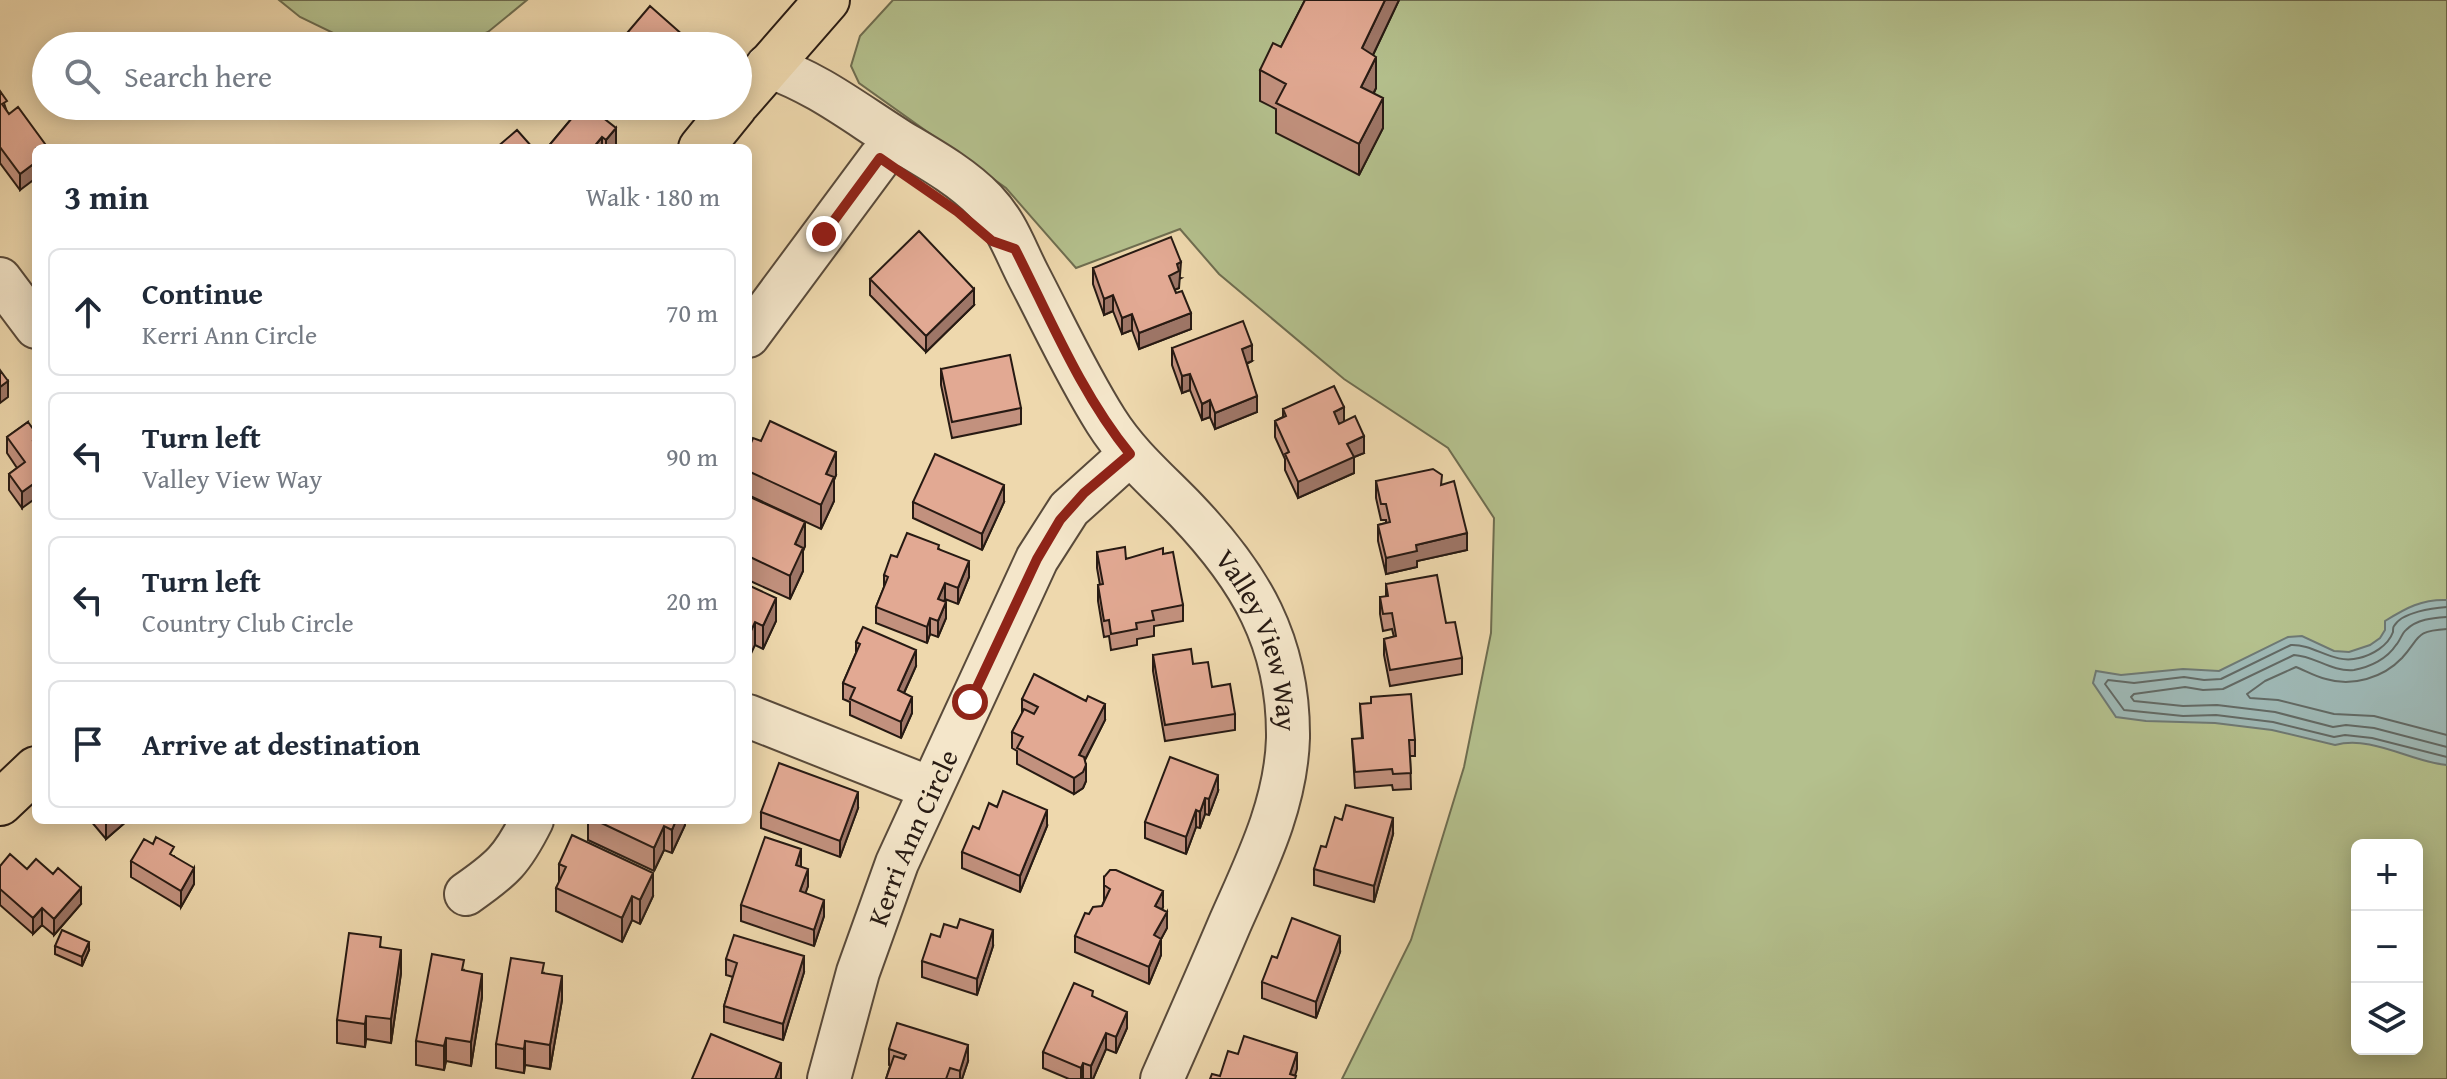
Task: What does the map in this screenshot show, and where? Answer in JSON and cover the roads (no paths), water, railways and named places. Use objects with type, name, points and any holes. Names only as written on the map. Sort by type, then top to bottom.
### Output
[{"type":"main road","points":[[752,84],[827,0]]},
{"type":"main road","points":[[704,144],[723,120]]},
{"type":"main road","points":[[0,803],[32,773]]},
{"type":"street","name":"Valley View Way","points":[[767,66],[817,87],[876,145],[939,166],[982,198],[1004,221],[1074,366],[1105,419],[1130,454],[1205,531],[1243,578],[1274,643],[1287,714],[1284,774],[1269,832],[1162,1079]]},
{"type":"street","points":[[752,330],[876,145]]},
{"type":"street","points":[[0,279],[32,322]]},
{"type":"street","name":"Kerri Ann Circle","points":[[829,1079],[858,972],[897,863],[1049,538],[1069,509],[1130,454]]},
{"type":"street","points":[[752,718],[930,788]]},
{"type":"street","points":[[466,894],[508,861],[530,824]]},
{"type":"water","points":[[2447,600],[2447,765],[2363,743],[2335,745],[2272,730],[2116,717],[2093,683],[2096,671],[2121,675],[2183,669],[2219,671],[2288,637],[2302,636],[2334,651],[2349,652],[2380,638],[2385,630],[2385,621],[2400,612],[2414,605]]}]
